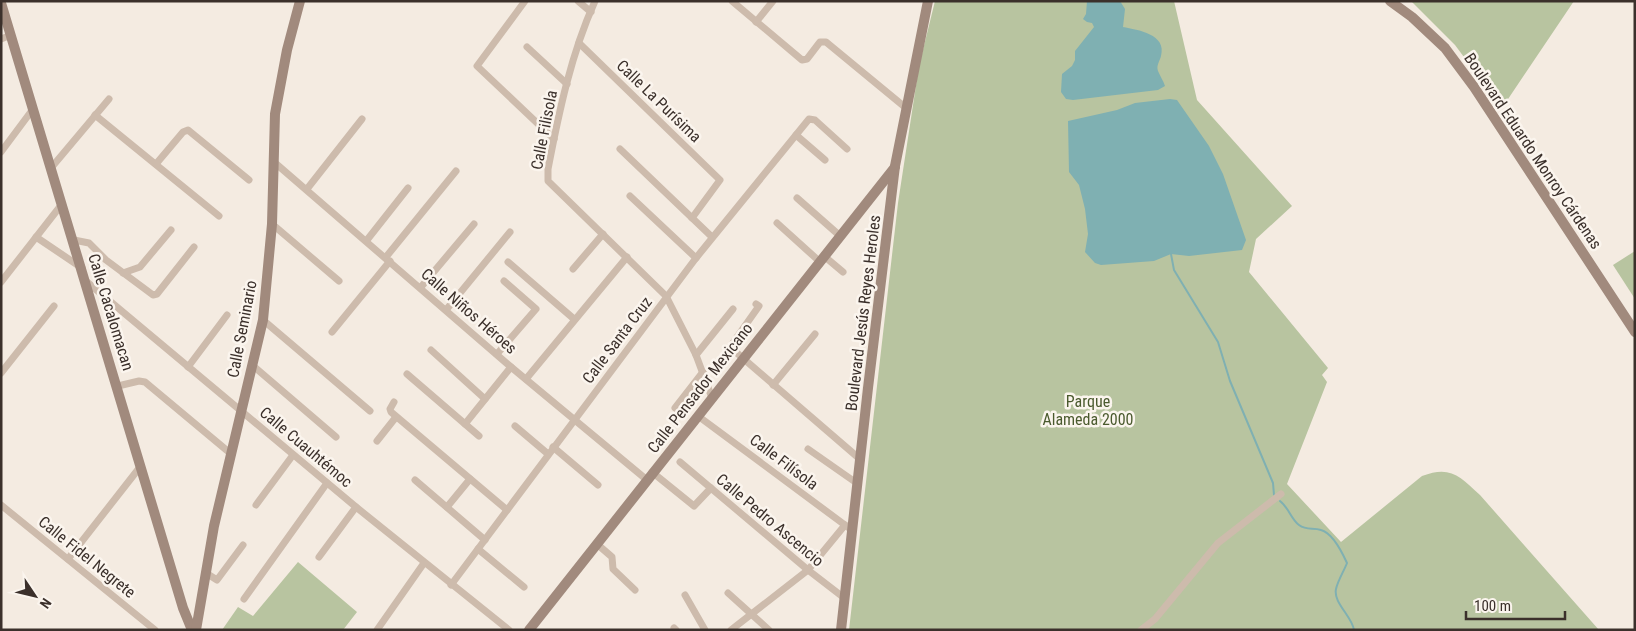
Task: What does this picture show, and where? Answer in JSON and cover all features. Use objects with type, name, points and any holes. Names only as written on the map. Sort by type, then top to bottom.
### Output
[{"type":"main road","name":"Calle Seminario","points":[[194,630],[230,453],[263,320],[272,224],[277,99],[300,1]]},
{"type":"main road","name":"Boulevard Jesús Reyes Heroles","points":[[841,630],[849,528],[861,461],[869,378],[896,166],[928,1]]},
{"type":"main road","name":"Boulevard Eduardo Monroy Cárdenas","points":[[1390,1],[1412,17],[1444,48],[1474,87],[1635,332]]},
{"type":"main road","name":"Calle Cacalomacan","points":[[1,3],[6,37],[33,109],[87,282],[140,467],[184,608],[194,630]]},
{"type":"main road","name":"Calle Pensador Mexicano","points":[[529,630],[839,235],[896,166]]},
{"type":"street","points":[[525,1],[477,66],[554,139]]},
{"type":"street","points":[[578,1],[591,12]]},
{"type":"street","name":"Calle Filisola","points":[[595,1],[579,43],[567,84],[548,169],[548,181],[666,296],[696,355],[712,398]]},
{"type":"street","points":[[732,1],[803,61],[820,42],[826,42],[906,108]]},
{"type":"street","points":[[756,22],[772,1]]},
{"type":"street","name":"Calle La Purísima","points":[[579,43],[720,180],[692,218]]},
{"type":"street","points":[[527,48],[567,84]]},
{"type":"street","points":[[51,168],[109,99]]},
{"type":"street","points":[[1,152],[33,109]]},
{"type":"street","points":[[95,116],[219,216]]},
{"type":"street","name":"Calle Santa Cruz","points":[[451,585],[666,296],[796,134],[812,118],[847,149]]},
{"type":"street","points":[[307,189],[362,119]]},
{"type":"street","points":[[156,164],[183,132],[188,130],[249,180]]},
{"type":"street","points":[[796,134],[825,160]]},
{"type":"street","points":[[620,149],[712,238]]},
{"type":"street","name":"Calle Niños Héroes","points":[[274,162],[367,240],[496,354],[649,476],[694,506],[711,488]]},
{"type":"street","points":[[332,332],[456,171]]},
{"type":"street","points":[[367,240],[408,188]]},
{"type":"street","points":[[630,196],[696,258]]},
{"type":"street","points":[[797,198],[839,235]]},
{"type":"street","points":[[1,282],[62,204]]},
{"type":"street","points":[[272,224],[339,281]]},
{"type":"street","points":[[421,288],[474,224]]},
{"type":"street","points":[[777,224],[843,272]]},
{"type":"street","points":[[123,273],[140,266],[171,230]]},
{"type":"street","points":[[446,310],[510,232]]},
{"type":"street","points":[[573,269],[603,234]]},
{"type":"street","points":[[36,237],[82,268]]},
{"type":"street","points":[[74,240],[88,243],[150,294],[155,295],[194,247]]},
{"type":"street","points":[[526,379],[627,257]]},
{"type":"street","points":[[508,262],[574,319]]},
{"type":"street","points":[[496,354],[536,308],[504,281]]},
{"type":"street","name":"Calle Cuauhtémoc","points":[[87,282],[356,507],[509,630]]},
{"type":"street","points":[[758,305],[730,347],[744,357],[773,385],[861,461]]},
{"type":"street","points":[[1,373],[54,306]]},
{"type":"street","points":[[696,355],[733,309]]},
{"type":"street","points":[[188,367],[227,315]]},
{"type":"street","points":[[263,320],[370,411]]},
{"type":"street","points":[[773,385],[815,334]]},
{"type":"street","points":[[431,350],[485,399]]},
{"type":"street","points":[[252,366],[336,437]]},
{"type":"street","points":[[465,424],[512,367]]},
{"type":"street","points":[[675,408],[703,372]]},
{"type":"street","points":[[407,374],[479,436]]},
{"type":"street","points":[[118,386],[139,381],[145,382],[230,453]]},
{"type":"street","points":[[394,402],[390,410],[396,417],[507,510]]},
{"type":"street","name":"Calle Filísola","points":[[698,416],[849,528]]},
{"type":"street","points":[[377,441],[396,417]]},
{"type":"street","points":[[515,426],[548,454]]},
{"type":"street","points":[[553,447],[598,485]]},
{"type":"street","points":[[808,449],[858,484]]},
{"type":"street","points":[[256,505],[293,455]]},
{"type":"street","name":"Calle Pedro Ascencio","points":[[680,462],[808,570],[843,597]]},
{"type":"street","points":[[68,559],[140,467]]},
{"type":"street","points":[[447,507],[470,479]]},
{"type":"street","points":[[415,480],[485,540]]},
{"type":"street","points":[[244,599],[327,483]]},
{"type":"street","points":[[1141,630],[1155,619],[1218,543],[1281,494]]},
{"type":"street","name":"Calle Fidel Negrete","points":[[1,505],[155,630]]},
{"type":"street","points":[[319,557],[356,507]]},
{"type":"street","points":[[731,630],[808,570],[849,528]]},
{"type":"street","points":[[597,544],[612,557],[613,568],[635,590]]},
{"type":"street","points":[[206,573],[217,580],[243,545]]},
{"type":"street","points":[[478,549],[524,587]]},
{"type":"street","points":[[377,630],[424,563]]},
{"type":"street","points":[[728,593],[769,630]]},
{"type":"street","points":[[685,595],[705,630]]},
{"type":"green space","name":"Parque Alameda 2000","points":[[935,1],[1174,1],[1197,100],[1292,206],[1256,239],[1249,272],[1328,368],[1322,375],[1327,382],[1287,484],[1341,542],[1422,476],[1440,472],[1454,474],[1480,495],[1599,630],[849,630],[898,203],[919,66]]},
{"type":"green space","points":[[1411,1],[1574,1],[1502,108],[1455,45]]},
{"type":"green space","points":[[1635,251],[1635,299],[1613,265]]},
{"type":"green space","points":[[298,562],[357,612],[343,630],[222,630],[238,607],[253,616]]},
{"type":"water","points":[[1087,1],[1120,1],[1125,9],[1123,27],[1150,34],[1156,38],[1162,49],[1158,69],[1165,86],[1158,90],[1073,100],[1066,99],[1061,92],[1062,74],[1072,66],[1075,60],[1075,51],[1094,27],[1092,23],[1083,19],[1086,14]]},
{"type":"water","points":[[1177,100],[1209,146],[1223,174],[1246,240],[1242,250],[1189,256],[1171,254],[1154,261],[1101,265],[1095,263],[1085,252],[1088,234],[1085,209],[1079,185],[1069,172],[1068,121],[1117,110],[1135,103]]},
{"type":"waterway","points":[[1171,254],[1174,270],[1218,342],[1230,381],[1273,483],[1274,495]]},
{"type":"waterway","points":[[1280,501],[1299,525],[1325,532],[1340,549],[1347,563],[1337,586],[1336,594],[1354,630]]}]
